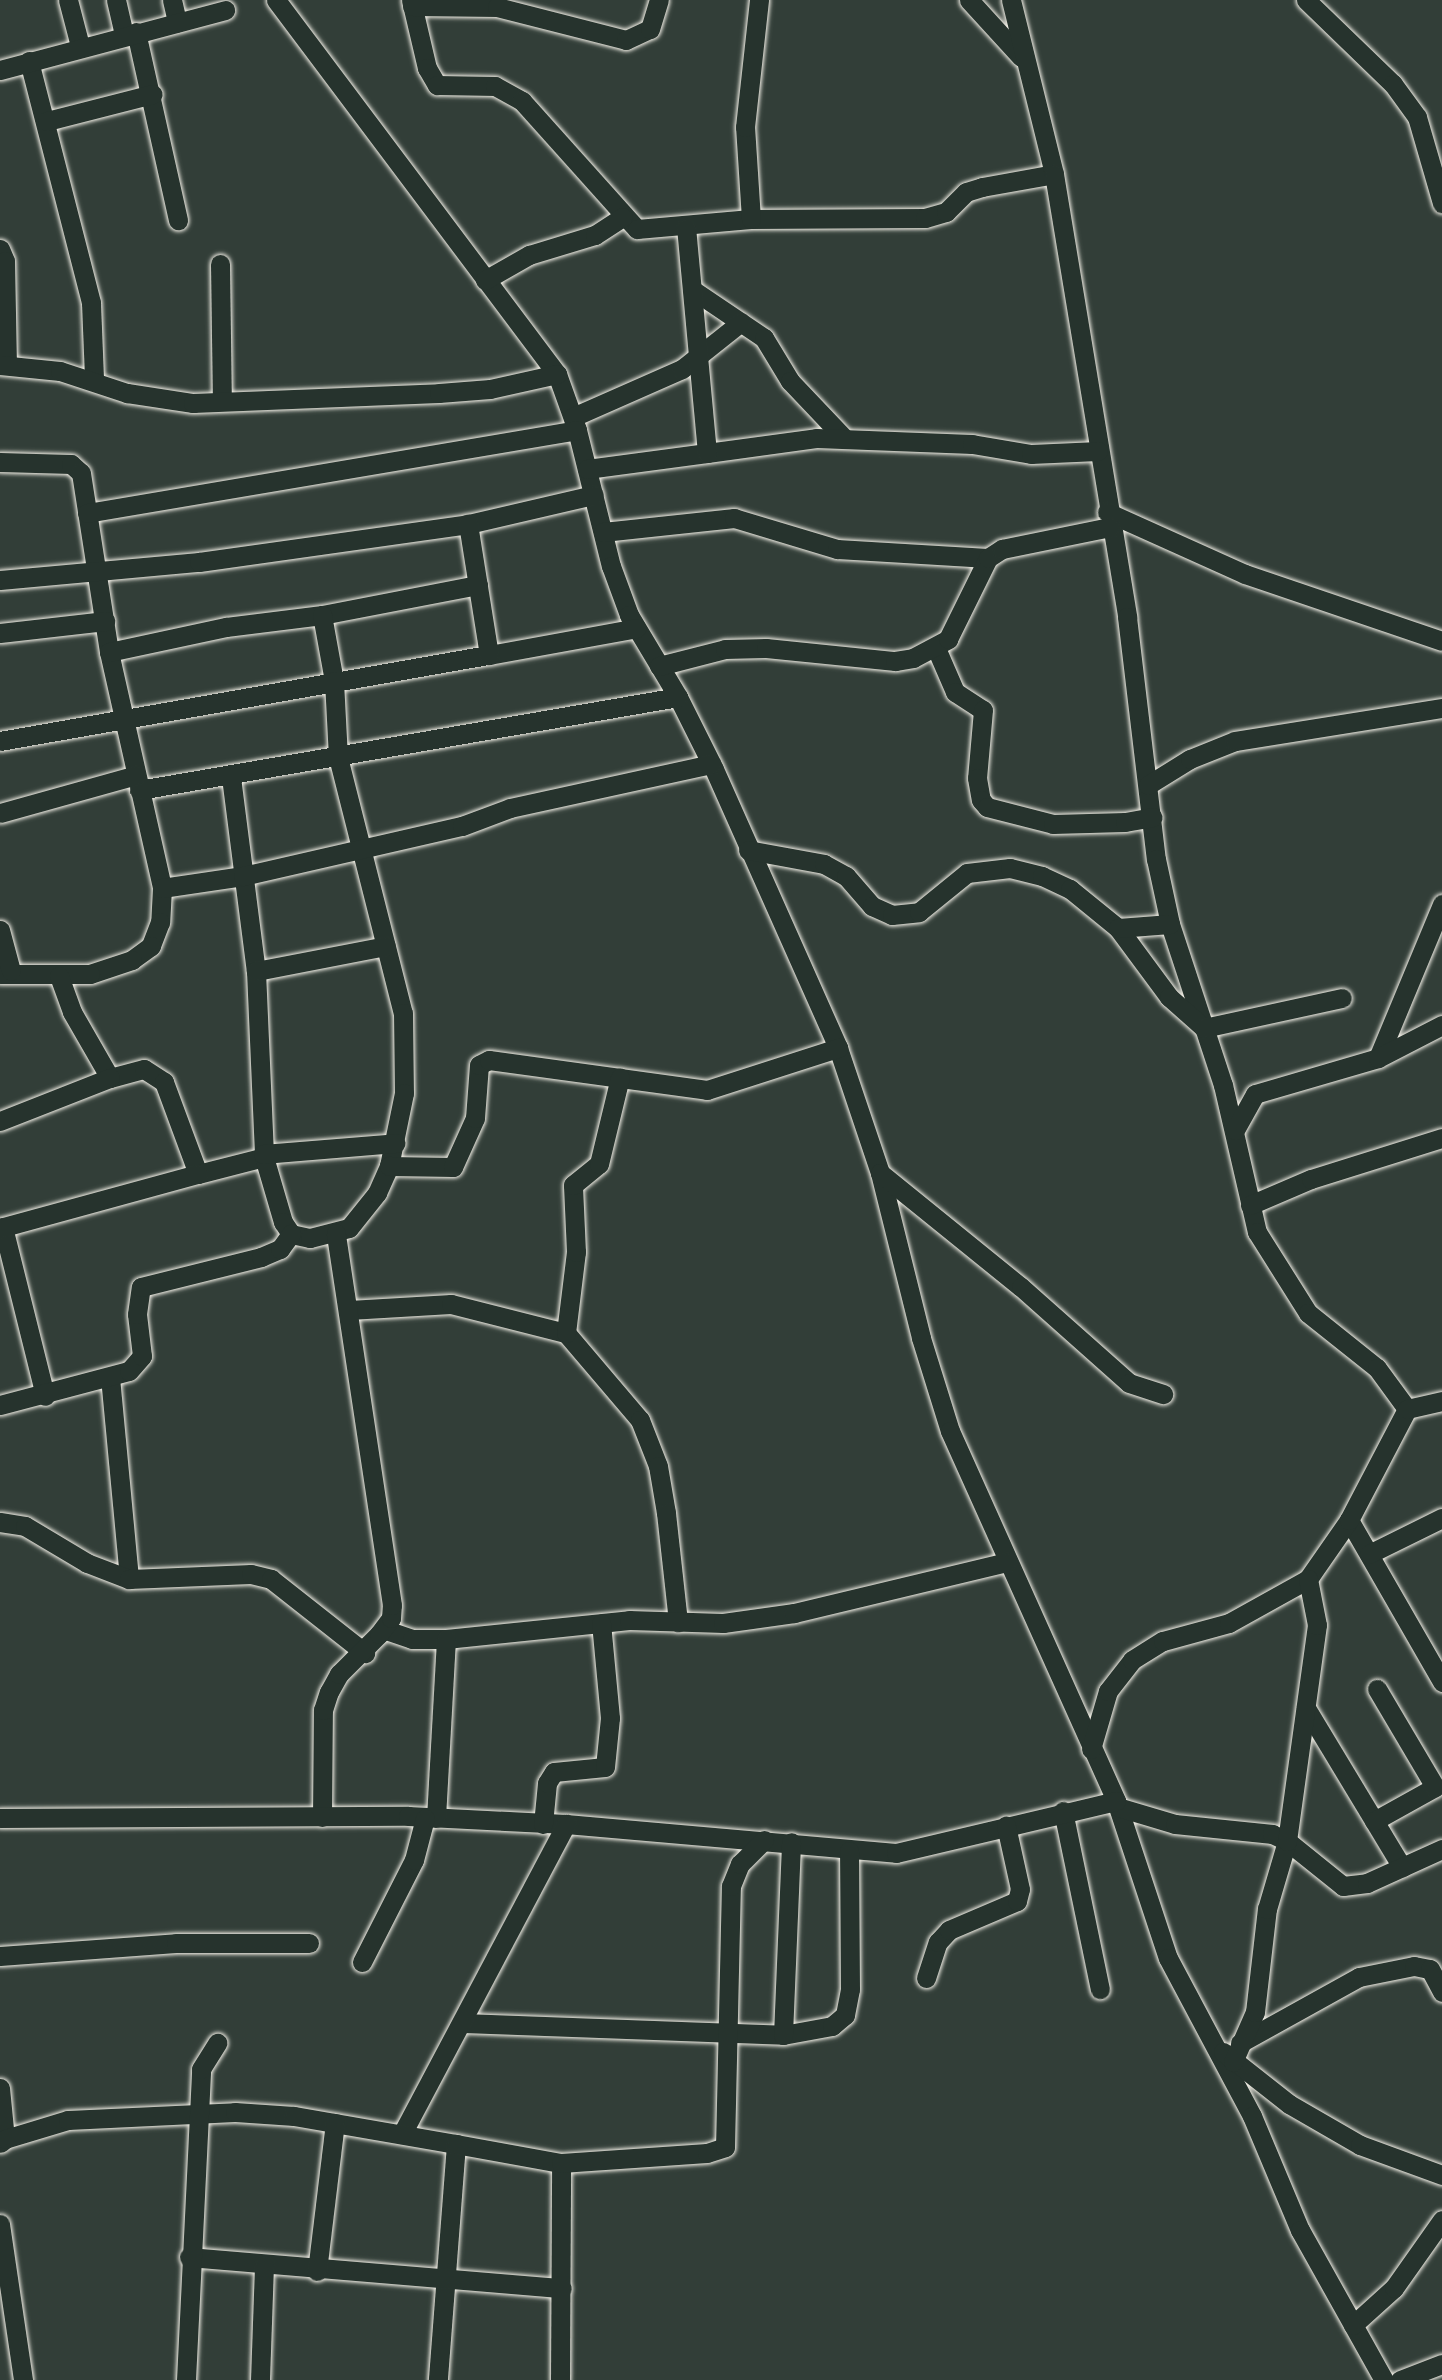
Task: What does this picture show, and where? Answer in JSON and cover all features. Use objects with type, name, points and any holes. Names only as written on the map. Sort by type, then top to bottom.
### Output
[{"type":"street","points":[[68,0],[80,46]]},
{"type":"street","points":[[116,0],[153,94],[178,220]]},
{"type":"street","points":[[172,0],[177,22]]},
{"type":"street","points":[[659,0],[650,29],[626,40],[497,7],[412,3],[427,68],[437,85],[495,86],[522,101],[623,217],[637,229],[686,228],[751,219],[925,218],[946,212],[966,192],[1054,174]]},
{"type":"street","points":[[751,219],[745,128],[759,0]]},
{"type":"street","points":[[969,0],[1024,61]]},
{"type":"street","points":[[1011,0],[1054,174],[1171,924],[1236,1130],[1257,1232],[1308,1313],[1377,1368],[1408,1409]]},
{"type":"street","points":[[1306,0],[1393,84],[1417,117],[1442,203]]},
{"type":"street","points":[[279,1],[557,374],[575,424],[611,566],[637,628],[678,696],[711,764],[838,1048],[880,1173],[931,1372],[950,1431],[1006,1562],[1117,1804],[1168,1958],[1252,2116],[1300,2230],[1384,2380]]},
{"type":"street","points":[[0,69],[225,10]]},
{"type":"street","points":[[29,61],[47,121],[91,303],[94,379]]},
{"type":"street","points":[[47,121],[153,94]]},
{"type":"street","points":[[485,280],[529,255],[595,235],[623,217]]},
{"type":"street","points":[[686,228],[701,358],[707,453]]},
{"type":"street","points":[[0,249],[5,261],[3,365],[94,379],[163,401],[439,393],[490,389],[557,374]]},
{"type":"street","points":[[220,264],[222,401]]},
{"type":"street","points":[[693,290],[764,338],[790,381],[845,439]]},
{"type":"street","points":[[87,513],[575,424],[701,358],[741,322]]},
{"type":"street","points":[[587,469],[792,439],[972,444],[1031,454],[1098,451]]},
{"type":"street","points":[[0,463],[79,468],[109,652],[162,888],[160,922],[150,946],[113,968],[58,976],[6,973],[0,930]]},
{"type":"street","points":[[0,580],[98,574],[468,524],[594,495]]},
{"type":"street","points":[[603,532],[734,518],[837,549],[988,558]]},
{"type":"street","points":[[659,666],[725,649],[766,648],[895,661],[936,648],[948,639],[988,558],[1002,549],[1109,519],[1369,620],[1442,641]]},
{"type":"street","points":[[468,524],[489,655]]},
{"type":"street","points":[[109,652],[226,627],[322,615],[478,585]]},
{"type":"street","points":[[291,1234],[310,1238],[336,1233],[349,1228],[362,1214],[389,1166],[396,1143],[407,1058],[403,1013],[338,757],[334,681],[322,615]]},
{"type":"street","points":[[0,633],[105,621]]},
{"type":"street","points":[[0,741],[123,716],[637,628]]},
{"type":"street","points":[[936,648],[955,692],[983,710],[976,778],[981,800],[987,807],[1052,824],[1153,817]]},
{"type":"street","points":[[0,813],[138,783],[231,777],[678,696]]},
{"type":"street","points":[[1148,785],[1190,759],[1235,741],[1442,708]]},
{"type":"street","points":[[162,888],[243,876],[463,826],[502,810],[711,764]]},
{"type":"street","points":[[231,777],[256,971],[263,1156],[271,1195],[291,1234]]},
{"type":"street","points":[[748,850],[824,864],[846,876],[872,906],[892,915],[919,912],[967,873],[1022,870],[1070,890],[1118,928],[1169,997],[1204,1028]]},
{"type":"street","points":[[1378,1058],[1442,904]]},
{"type":"street","points":[[1118,928],[1171,924]]},
{"type":"street","points":[[256,971],[386,947]]},
{"type":"street","points":[[58,976],[72,1012],[110,1077]]},
{"type":"street","points":[[1204,1028],[1342,998]]},
{"type":"street","points":[[1223,1085],[1255,1094],[1378,1058],[1442,1026]]},
{"type":"street","points":[[389,1166],[442,1170],[457,1163],[475,1118],[476,1075],[485,1062],[499,1059],[707,1090],[838,1048]]},
{"type":"street","points":[[0,1121],[110,1077],[144,1069],[164,1082],[198,1174]]},
{"type":"street","points":[[566,1333],[576,1252],[573,1185],[598,1164],[620,1077]]},
{"type":"street","points":[[1236,1130],[1255,1094]]},
{"type":"street","points":[[1250,1205],[1311,1179],[1442,1138]]},
{"type":"street","points":[[45,1396],[9,1287],[1,1227],[263,1156],[396,1143]]},
{"type":"street","points":[[880,1173],[1021,1287],[1129,1383],[1163,1394]]},
{"type":"street","points":[[322,1817],[323,1710],[339,1674],[365,1653],[391,1618],[392,1591],[336,1233]]},
{"type":"street","points":[[1,1402],[45,1396],[110,1377],[139,1364],[137,1298],[141,1287],[261,1257],[280,1249],[291,1234]]},
{"type":"street","points":[[349,1310],[451,1304],[566,1333],[640,1420],[664,1501],[678,1622]]},
{"type":"street","points":[[110,1377],[129,1579]]},
{"type":"street","points":[[1091,1749],[1108,1691],[1132,1660],[1163,1641],[1229,1623],[1308,1579],[1349,1520],[1408,1409],[1442,1401]]},
{"type":"street","points":[[1368,1554],[1442,1518]]},
{"type":"street","points":[[1349,1520],[1368,1554],[1436,1655],[1442,1682]]},
{"type":"street","points":[[0,1522],[25,1526],[87,1563],[129,1579],[251,1574],[271,1578],[365,1653]]},
{"type":"street","points":[[383,1629],[412,1639],[446,1639],[601,1623],[723,1623],[794,1613],[1006,1562]]},
{"type":"street","points":[[1236,2052],[1255,2012],[1267,1909],[1287,1841],[1317,1625],[1308,1579]]},
{"type":"street","points":[[543,1824],[547,1783],[554,1772],[605,1767],[610,1718],[601,1623]]},
{"type":"street","points":[[362,1962],[414,1860],[431,1818],[446,1639]]},
{"type":"street","points":[[1374,1821],[1435,1787],[1377,1689]]},
{"type":"street","points":[[1306,1708],[1402,1867]]},
{"type":"street","points":[[0,1818],[431,1818],[566,1824],[791,1842],[849,1851],[896,1853],[1063,1811],[1117,1804],[1175,1824],[1257,1831],[1287,1841],[1343,1886],[1367,1883],[1442,1849]]},
{"type":"street","points":[[1063,1811],[1100,1989]]},
{"type":"street","points":[[402,2134],[566,1824]]},
{"type":"street","points":[[926,1978],[938,1942],[949,1930],[1017,1901],[1020,1889],[1006,1826]]},
{"type":"street","points":[[0,2088],[2,2141],[68,2120],[247,2112],[335,2123],[561,2163],[707,2152],[725,2147],[731,1886],[740,1864],[764,1840]]},
{"type":"street","points":[[783,2035],[791,1842]]},
{"type":"street","points":[[463,2023],[539,2029],[727,2030],[783,2035],[832,2026],[848,2008],[849,1851]]},
{"type":"street","points":[[0,1956],[176,1943],[309,1942]]},
{"type":"street","points":[[1236,2052],[1359,1977],[1414,1966],[1430,1969],[1440,1984]]},
{"type":"street","points":[[1212,2042],[1236,2052],[1289,2104],[1360,2145],[1442,2175]]},
{"type":"street","points":[[186,2380],[189,2258],[201,2069],[217,2043]]},
{"type":"street","points":[[317,2271],[335,2123]]},
{"type":"street","points":[[438,2380],[442,2281],[456,2144]]},
{"type":"street","points":[[560,2380],[561,2163]]},
{"type":"street","points":[[1353,2325],[1394,2288],[1442,2220]]},
{"type":"street","points":[[0,2224],[23,2380]]},
{"type":"street","points":[[189,2258],[317,2271],[562,2288]]},
{"type":"street","points":[[260,2380],[264,2265]]},
{"type":"street","points":[[1400,2380],[1442,2364]]}]
